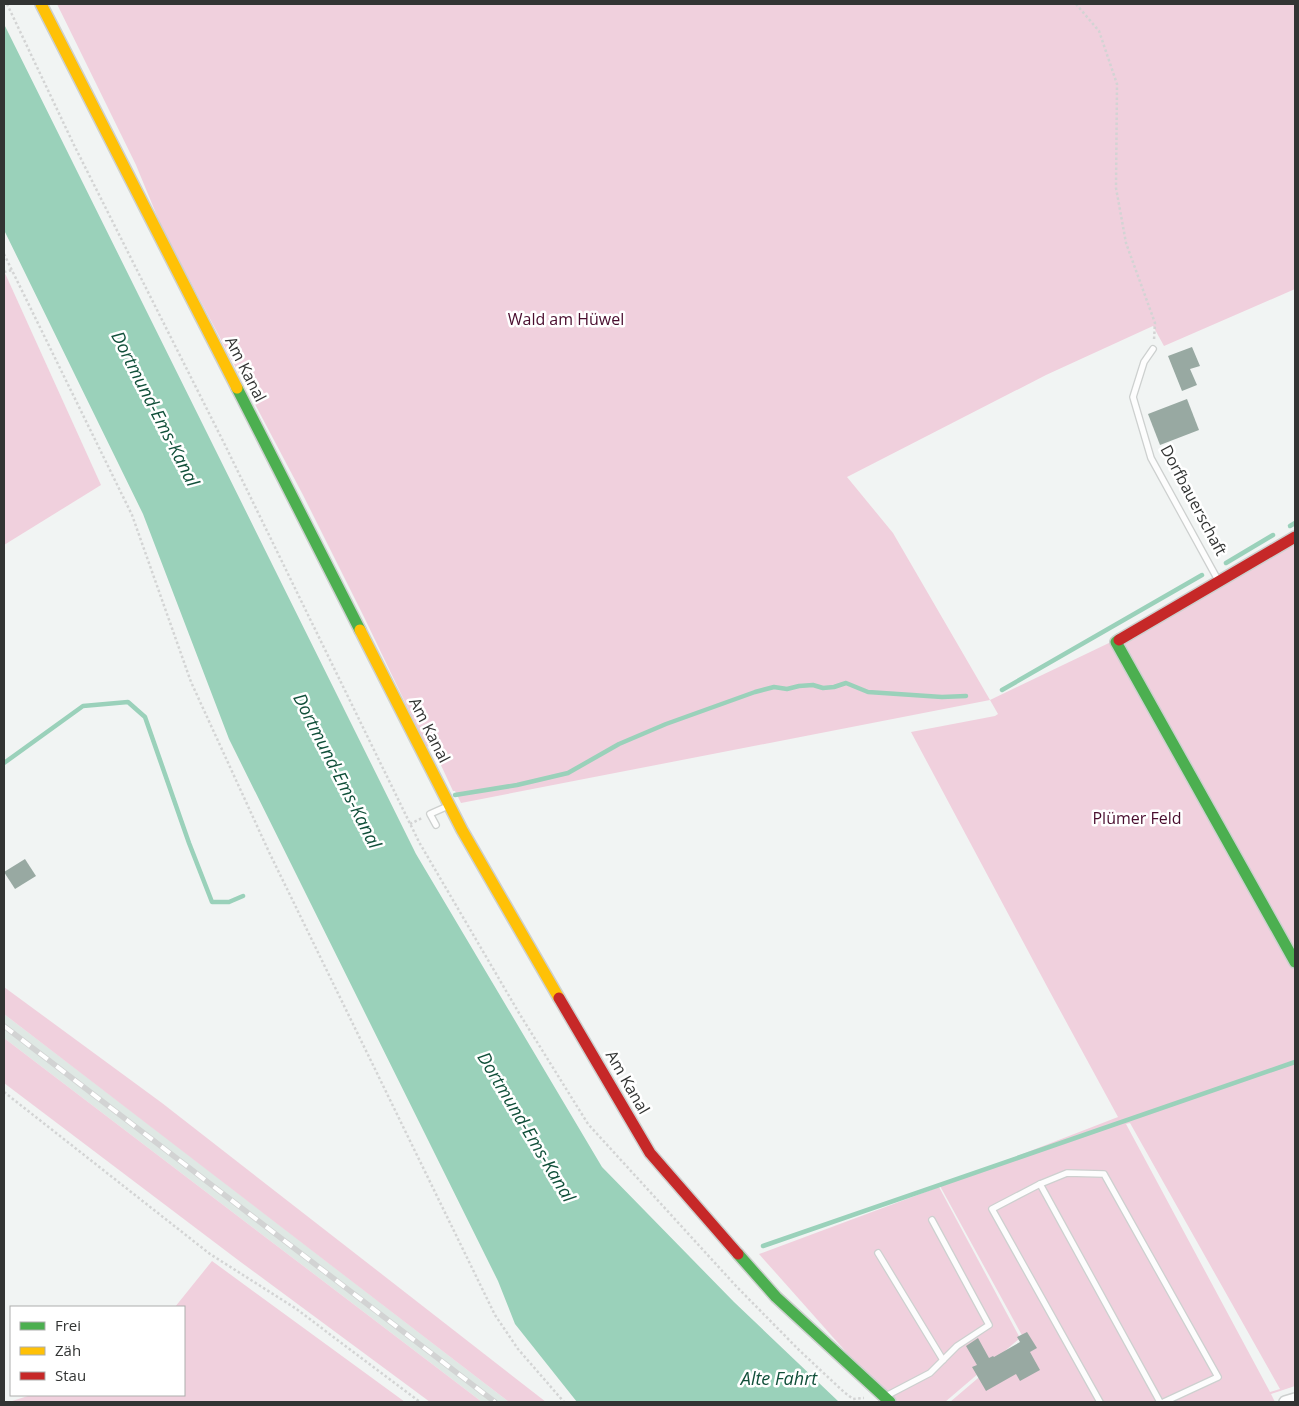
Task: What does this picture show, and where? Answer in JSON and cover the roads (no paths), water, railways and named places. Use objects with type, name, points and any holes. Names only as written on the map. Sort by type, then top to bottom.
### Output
[{"type":"street","name":"Am Kanal","points":[[41,4],[467,838],[650,1153],[776,1297],[887,1400]]},
{"type":"street","name":"Dorfbauerschaft","points":[[1219,582],[1295,537]]},
{"type":"street","points":[[1219,582],[1116,642],[1295,962]]},
{"type":"street","points":[[1285,1402],[1295,1399]]},
{"type":"lane","name":"Dorfbauerschaft","points":[[1153,349],[1144,362],[1133,397],[1151,458],[1219,582]]},
{"type":"lane","points":[[436,825],[430,814],[450,804]]},
{"type":"lane","points":[[1100,1402],[992,1209],[1040,1184],[1067,1173],[1104,1174],[1218,1377],[1164,1402]]},
{"type":"lane","points":[[1040,1184],[1160,1402]]},
{"type":"lane","points":[[887,1400],[893,1391],[930,1373],[957,1346],[989,1325],[932,1220]]},
{"type":"lane","points":[[878,1253],[943,1360]]},
{"type":"water","points":[[4,24],[416,854],[602,1167],[734,1302],[839,1402],[577,1402],[515,1324],[498,1281],[229,739],[143,514],[4,230]]},
{"type":"waterway","points":[[1290,526],[1295,523]]},
{"type":"waterway","points":[[1226,563],[1273,535]]},
{"type":"waterway","points":[[1002,690],[1202,575]]},
{"type":"waterway","points":[[455,795],[517,785],[568,773],[619,744],[666,724],[774,687],[787,689],[813,685],[823,688],[846,683],[868,692],[942,697],[966,696]]},
{"type":"waterway","points":[[4,763],[83,706],[128,702],[145,717],[189,843],[212,902],[229,902],[243,896]]},
{"type":"waterway","points":[[763,1246],[1295,1062]]},
{"type":"railway","points":[[4,1026],[495,1402]]},
{"type":"park label","name":"Wald am Hüwel","points":[[566,319]]},
{"type":"park label","name":"Plümer Feld","points":[[1137,818]]},
{"type":"water label","name":"Dortmund-Ems-Kanal","points":[[155,409]]},
{"type":"water label","name":"Dortmund-Ems-Kanal","points":[[337,771]]},
{"type":"water label","name":"Dortmund-Ems-Kanal","points":[[526,1127]]},
{"type":"water label","name":"Alte Fahrt","points":[[779,1379]]}]
